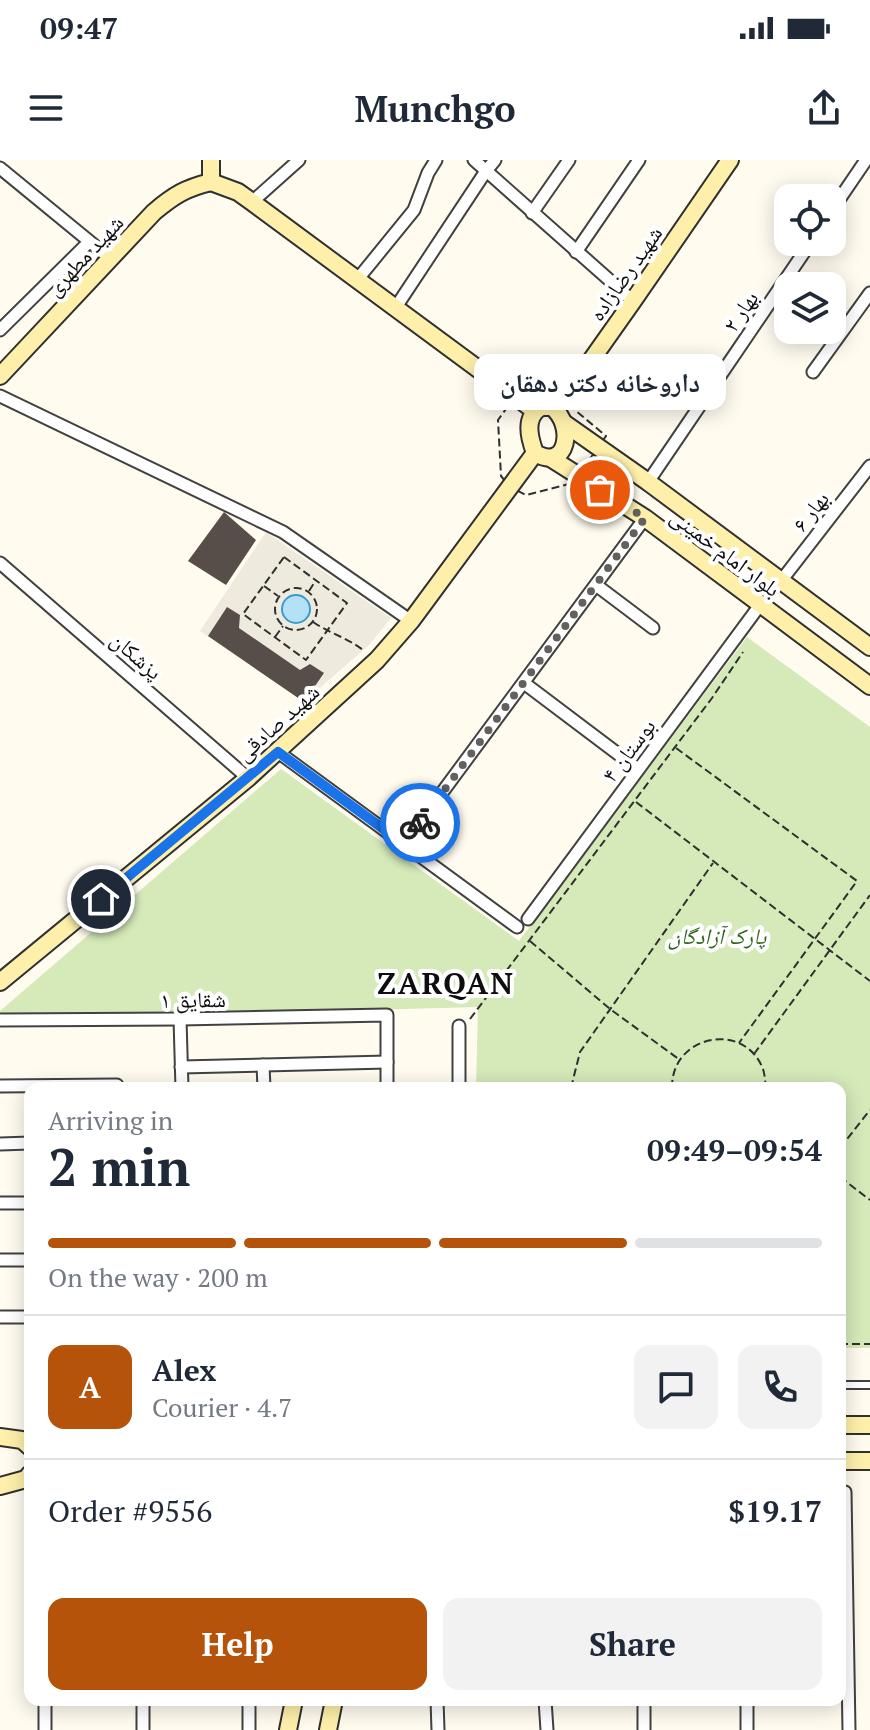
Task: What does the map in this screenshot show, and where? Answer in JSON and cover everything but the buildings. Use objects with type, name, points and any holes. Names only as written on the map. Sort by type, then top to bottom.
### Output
[{"type":"main road","points":[[211,160],[211,182],[238,192],[535,411]]},
{"type":"main road","name":"شهید رضازاده","points":[[560,416],[633,301],[730,160]]},
{"type":"main road","name":"شهید مطهری","points":[[0,376],[154,212],[188,188],[211,182]]},
{"type":"main road","points":[[547,406],[560,416],[566,437],[563,447],[552,459],[543,458],[535,453],[529,429],[535,411],[547,406]]},
{"type":"main road","name":"بلوار امام خمینی","points":[[560,416],[870,647]]},
{"type":"main road","name":"شهید صادقی","points":[[1,981],[248,778],[377,660],[411,621],[535,453]]},
{"type":"main road","name":"بلوار امام خمینی","points":[[552,459],[645,518],[870,686]]},
{"type":"main road","points":[[846,1425],[870,1425]]},
{"type":"main road","points":[[0,1437],[24,1441]]},
{"type":"main road","points":[[846,1461],[870,1461]]},
{"type":"main road","points":[[2,1487],[24,1479]]},
{"type":"main road","points":[[288,1730],[293,1706]]},
{"type":"main road","points":[[328,1730],[333,1706]]},
{"type":"street","points":[[252,202],[299,160]]},
{"type":"street","points":[[357,280],[414,210],[436,160]]},
{"type":"street","points":[[474,160],[633,301]]},
{"type":"street","points":[[396,307],[495,160]]},
{"type":"street","points":[[532,213],[569,160]]},
{"type":"street","points":[[576,252],[639,160]]},
{"type":"street","points":[[846,189],[866,160]]},
{"type":"street","points":[[0,168],[111,259]]},
{"type":"street","points":[[0,330],[89,242]]},
{"type":"street","name":"بهار ۲","points":[[648,482],[801,256]]},
{"type":"street","points":[[813,372],[870,293]]},
{"type":"street","points":[[0,396],[283,532],[411,621]]},
{"type":"street","name":"بهار ۶","points":[[781,581],[870,466]]},
{"type":"street","points":[[404,844],[645,518]]},
{"type":"street","name":"پزشکان","points":[[0,563],[248,778]]},
{"type":"street","points":[[596,585],[653,628]]},
{"type":"street","name":"بوستان ۴","points":[[528,919],[760,605]]},
{"type":"street","points":[[524,683],[638,769]]},
{"type":"street","points":[[278,752],[517,927]]},
{"type":"street","name":"شقایق ۱","points":[[0,1020],[387,1015],[387,1062]]},
{"type":"street","points":[[180,1019],[182,1082]]},
{"type":"street","points":[[459,1026],[459,1082]]},
{"type":"street","points":[[181,1067],[387,1062],[387,1082]]},
{"type":"street","points":[[263,1065],[264,1082]]},
{"type":"street","points":[[0,1086],[24,1086]]},
{"type":"street","points":[[0,1144],[24,1143]]},
{"type":"street","points":[[0,1203],[24,1203]]},
{"type":"street","points":[[0,1260],[24,1260]]},
{"type":"street","points":[[0,1317],[24,1317]]},
{"type":"street","points":[[846,1552],[849,1730]]},
{"type":"street","points":[[45,1706],[45,1730]]},
{"type":"street","points":[[143,1706],[143,1730]]},
{"type":"street","points":[[249,1706],[249,1730]]},
{"type":"street","points":[[437,1706],[438,1730]]},
{"type":"street","points":[[545,1706],[547,1730]]},
{"type":"street","points":[[644,1706],[644,1730]]},
{"type":"street","points":[[747,1706],[747,1730]]},
{"type":"lane","points":[[846,1385],[870,1385]]},
{"type":"path","points":[[284,557],[316,580],[347,603],[306,660],[243,614],[284,557]]},
{"type":"path","points":[[308,592],[316,580]]},
{"type":"path","points":[[263,585],[279,597]]},
{"type":"path","points":[[301,587],[308,592],[315,597],[318,614],[308,628],[291,631],[277,620],[274,604],[284,590],[301,587]]},
{"type":"path","points":[[312,621],[350,640],[377,660]]},
{"type":"path","points":[[275,637],[284,625]]},
{"type":"path","points":[[470,1017],[712,698],[745,648]]},
{"type":"path","points":[[674,747],[857,881],[739,1043]]},
{"type":"path","points":[[634,800],[870,981]]},
{"type":"path","points":[[572,1082],[580,1052],[714,862]]},
{"type":"path","points":[[754,1054],[870,895]]},
{"type":"path","points":[[530,940],[610,1009],[680,1060]]},
{"type":"path","points":[[673,1082],[676,1066],[687,1051],[703,1041],[721,1039],[739,1043],[754,1054],[764,1070],[765,1082]]},
{"type":"path","points":[[846,1140],[870,1110]]},
{"type":"path","points":[[846,1182],[870,1200]]},
{"type":"path","points":[[846,1344],[870,1344]]},
{"type":"green space","name":"پارک آزادگان","points":[[747,637],[870,727],[870,1348],[846,1348],[846,1082],[476,1082],[478,1007],[0,1020],[0,1011],[281,769],[519,941]]},
{"type":"shaded area","points":[[266,532],[391,618],[370,644],[304,702],[200,631]]},
{"type":"water","points":[[296,595],[306,599],[310,609],[306,619],[296,623],[286,619],[282,609],[286,599]]},
{"type":"way so far","points":[[420,823],[645,518],[600,490]]},
{"type":"place","name":"داروخانه دکتر دهقان","points":[[600,490]]},
{"type":"district","name":"ZARQAN","points":[[446,983]]},
{"type":"route","points":[[101,899],[278,752],[404,844],[420,823]]}]
